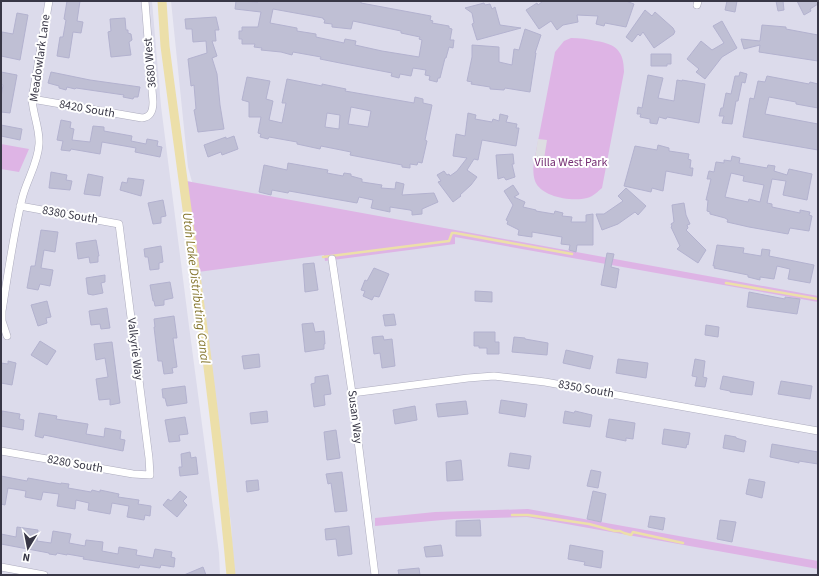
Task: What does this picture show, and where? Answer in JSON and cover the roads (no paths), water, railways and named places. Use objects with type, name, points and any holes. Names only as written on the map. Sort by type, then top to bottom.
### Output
[{"type":"street","name":"Meadowlark Lane","points":[[7,336],[1,314],[20,206],[36,162],[39,146],[39,136],[32,99],[49,1]]},
{"type":"street","name":"3680 West","points":[[142,118],[150,115],[153,110],[145,1]]},
{"type":"street","name":"8420 South","points":[[32,99],[142,118]]},
{"type":"street","name":"8380 South","points":[[20,206],[119,224]]},
{"type":"street","name":"Valkyrie Way","points":[[119,224],[150,475]]},
{"type":"street","name":"Susan Way","points":[[332,259],[352,393],[375,575]]},
{"type":"street","name":"8350 South","points":[[352,393],[494,376],[545,382],[818,431]]},
{"type":"street","name":"8280 South","points":[[1,451],[133,474],[150,475]]},
{"type":"street","points":[[1,568],[44,575]]},
{"type":"waterway","name":"Utah Lake Distributing Canal","points":[[162,1],[165,46],[201,310],[225,509],[231,575]]},
{"type":"waterway","points":[[323,257],[449,241],[452,233],[572,254]]},
{"type":"waterway","points":[[726,283],[818,299]]},
{"type":"waterway","points":[[512,515],[528,515],[589,524],[631,535],[633,532],[683,543]]},
{"type":"park label","name":"Villa West Park","points":[[571,162]]}]
